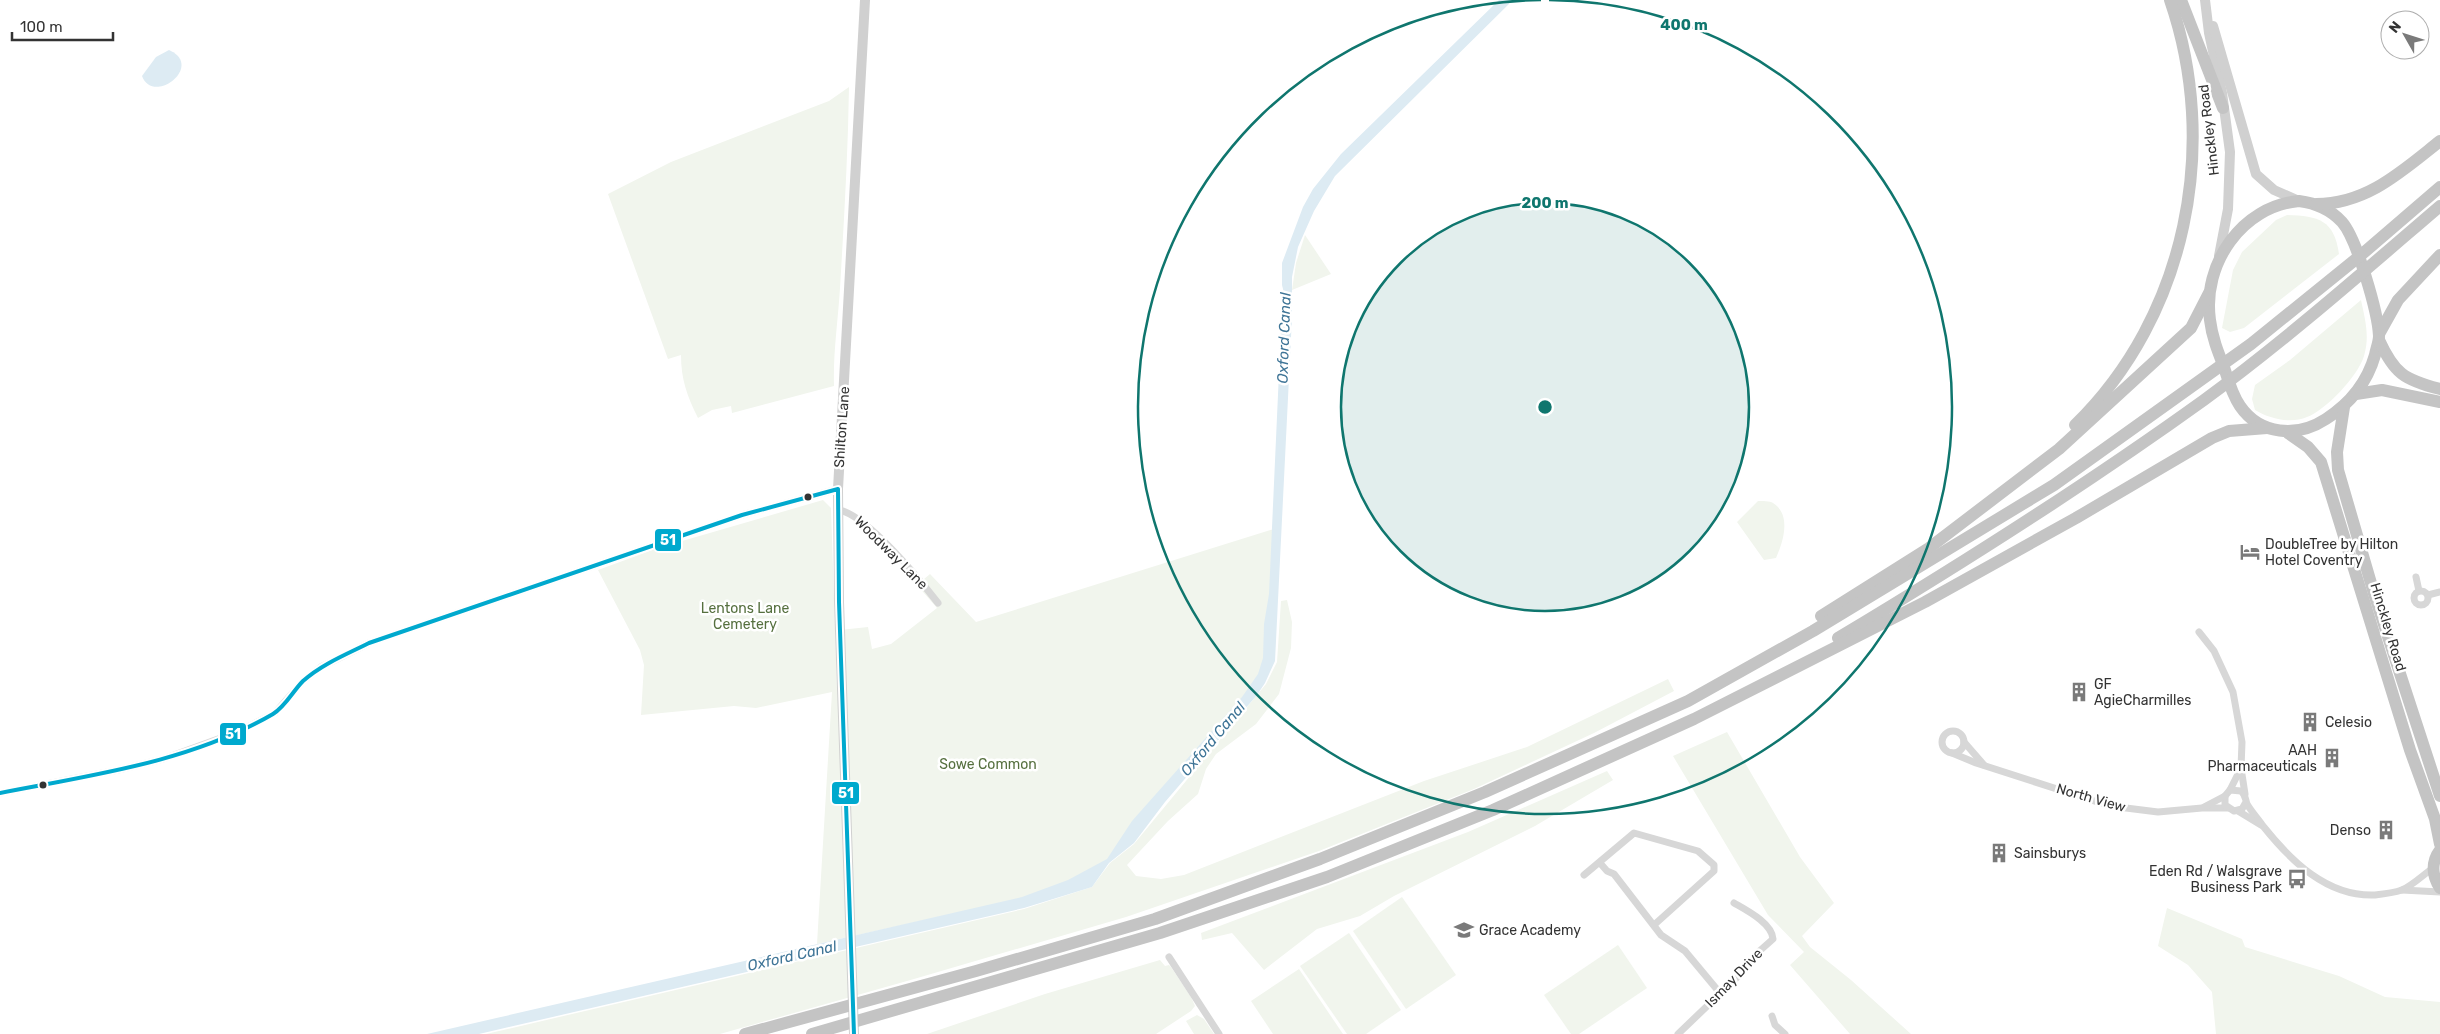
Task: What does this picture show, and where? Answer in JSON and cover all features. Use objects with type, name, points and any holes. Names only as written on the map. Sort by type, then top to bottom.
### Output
[{"type":"highway","points":[[2003,491],[2081,420],[2112,383],[2144,334],[2170,274],[2186,220],[2192,174],[2194,124],[2188,70],[2170,0]]},
{"type":"highway","points":[[2181,0],[2223,108]]},
{"type":"highway","points":[[2315,204],[2341,202],[2365,195],[2384,184],[2440,141]]},
{"type":"highway","points":[[744,1034],[976,972],[1155,919],[1320,859],[1485,792],[1688,701],[1813,631],[2054,485],[2251,344],[2361,255],[2440,187]]},
{"type":"highway","points":[[1688,701],[1929,548],[2058,449],[2103,411],[2191,328],[2209,293],[2215,269],[2230,241],[2253,218],[2270,207],[2299,200],[2315,204],[2335,216],[2348,231],[2374,301],[2379,337],[2393,367],[2403,376],[2440,389]]},
{"type":"highway","points":[[1694,719],[1830,642],[2063,499],[2206,398],[2326,302],[2440,206]]},
{"type":"highway","points":[[812,1034],[1160,933],[1326,876],[1492,810],[1694,719],[1925,602],[2076,518],[2212,438],[2229,431],[2267,428],[2288,433],[2314,427],[2344,407],[2356,394],[2366,378],[2379,337],[2398,300],[2440,255]]},
{"type":"highway","points":[[2209,293],[2209,318],[2213,336],[2240,406],[2250,417],[2267,428]]},
{"type":"highway","points":[[2356,394],[2382,390],[2440,402]]},
{"type":"highway","name":"Hinckley Road","points":[[2344,407],[2337,452],[2338,470],[2375,597],[2440,796]]},
{"type":"highway","name":"Hinckley Road","points":[[2288,433],[2312,451],[2321,462],[2410,750],[2435,819],[2440,844]]},
{"type":"highway","points":[[2440,850],[2435,858],[2433,868],[2440,888]]},
{"type":"street","name":"Shilton Lane","points":[[854,1034],[838,602],[838,488],[864,0]]},
{"type":"street","name":"Hinckley Road","points":[[2205,0],[2256,174],[2274,190],[2299,200]]},
{"type":"street","name":"Hinckley Road","points":[[2209,16],[2209,33],[2222,93],[2230,152],[2230,184],[2225,226],[2215,269]]},
{"type":"street","points":[[0,793],[118,770],[163,759],[240,731],[274,713],[303,681],[322,667],[369,643],[742,514],[838,488]]},
{"type":"street","name":"Woodway Lane","points":[[839,510],[852,514],[868,527],[938,603]]},
{"type":"street","points":[[2416,577],[2419,591],[2414,598],[2420,605],[2427,603],[2428,595]]},
{"type":"street","points":[[2419,591],[2424,591],[2428,595]]},
{"type":"street","points":[[2428,595],[2440,592]]},
{"type":"street","points":[[2198,632],[2214,652],[2233,692],[2243,744],[2240,768],[2246,802],[2263,826],[2303,868],[2326,884],[2341,891],[2364,895],[2387,894],[2402,890],[2440,892]]},
{"type":"street","points":[[1964,742],[1962,749],[1952,753],[1943,746],[1944,735],[1955,731],[1962,736],[1964,742],[1984,765]]},
{"type":"street","name":"North View","points":[[1952,753],[2110,806],[2158,812],[2228,808]]},
{"type":"street","points":[[2240,768],[2224,801],[2228,808],[2238,811],[2263,826]]},
{"type":"street","points":[[2202,808],[2238,789],[2245,794]]},
{"type":"street","points":[[2238,811],[2242,809],[2246,802]]},
{"type":"street","points":[[1584,876],[1635,833],[1698,851],[1714,865],[1714,871],[1654,925]]},
{"type":"street","points":[[1600,863],[1606,871],[1614,874],[1663,936],[1684,950],[1720,993]]},
{"type":"street","points":[[2402,890],[2433,868]]},
{"type":"street","name":"Ismay Drive","points":[[1678,1034],[1750,965],[1755,955],[1773,937],[1757,917],[1734,903]]},
{"type":"street","points":[[1169,956],[1219,1034]]},
{"type":"street","points":[[1765,1024],[1773,1020],[1785,1034]]},
{"type":"green space","points":[[849,87],[846,188],[834,386],[732,413],[731,406],[712,410],[698,418],[685,387],[681,355],[668,359],[608,194],[671,162],[829,101]]},
{"type":"green space","points":[[2287,215],[2308,217],[2323,222],[2333,234],[2339,254],[2244,328],[2230,332],[2222,328],[2233,270],[2242,252],[2276,220]]},
{"type":"green space","points":[[1305,235],[1331,274],[1292,290],[1296,263]]},
{"type":"green space","points":[[2361,300],[2367,341],[2364,356],[2355,373],[2332,400],[2315,413],[2294,420],[2267,416],[2255,410],[2252,399],[2255,385],[2290,360]]},
{"type":"green space","name":"Sowe Common","points":[[823,500],[831,508],[837,691],[840,630],[868,627],[872,649],[891,644],[937,608],[917,585],[930,574],[976,622],[1277,528],[1267,669],[1119,851],[1068,888],[817,944],[832,692],[756,708],[734,706],[641,715],[644,665],[640,650],[598,570],[658,548]]},
{"type":"green space","points":[[1758,501],[1773,503],[1782,514],[1784,521],[1783,537],[1776,558],[1764,560],[1737,522]]},
{"type":"green space","points":[[1287,600],[1292,622],[1291,648],[1279,694],[1256,724],[1216,754],[1206,769],[1198,794],[1168,821],[1127,865],[1136,876],[1161,879],[1184,875],[1424,781],[1527,747],[1668,679],[1674,691],[1594,733],[1474,789],[1319,851],[1126,917],[914,979],[720,1034],[486,1034],[1024,909],[1092,887],[1110,863],[1134,844],[1266,684],[1277,662],[1281,601]]},
{"type":"green space","points":[[1727,732],[1800,857],[1834,903],[1802,936],[1810,947],[1851,980],[1911,1034],[1850,1034],[1790,965],[1804,952],[1768,915],[1673,756]]},
{"type":"green space","points":[[1607,771],[1613,780],[1535,826],[1394,896],[1360,916],[1317,929],[1264,970],[1232,933],[1202,940],[1201,933],[1468,832]]},
{"type":"green space","points":[[1402,897],[1456,975],[1406,1009],[1353,931]]},
{"type":"green space","points":[[2167,908],[2242,939],[2245,947],[2339,976],[2385,997],[2440,1002],[2440,1034],[2216,1034],[2212,992],[2188,965],[2158,946]]},
{"type":"green space","points":[[1349,933],[1401,1010],[1366,1034],[1347,1034],[1300,966]]},
{"type":"green space","points":[[1618,945],[1647,988],[1579,1034],[1571,1034],[1544,995]]},
{"type":"green space","points":[[1160,960],[1165,966],[1169,965],[1171,967],[1195,1006],[1191,1011],[1156,1034],[927,1034],[1045,994]]},
{"type":"green space","points":[[1299,969],[1343,1034],[1273,1034],[1251,1001]]},
{"type":"green space","points":[[1197,1015],[1204,1019],[1214,1034],[1194,1034],[1186,1021]]},
{"type":"water","name":"Oxford Canal","points":[[1499,0],[1513,0],[1335,176],[1314,211],[1298,247],[1292,277],[1292,317],[1275,661],[1257,695],[1165,802],[1134,843],[1109,863],[1092,887],[1024,908],[479,1034],[427,1034],[1022,897],[1068,880],[1107,859],[1132,821],[1242,697],[1258,674],[1263,658],[1264,624],[1269,594],[1282,306],[1285,297],[1282,285],[1282,263],[1303,207],[1313,189],[1341,154]]},
{"type":"water","points":[[169,50],[179,57],[182,65],[179,73],[165,85],[156,87],[148,84],[142,76],[156,57]]},
{"type":"transit line","name":"51","points":[[0,793],[140,765],[209,744],[273,714],[299,685],[318,669],[369,643],[742,515],[838,489],[839,602],[854,1034]]},
{"type":"place","name":"DoubleTree by Hilton Hotel Coventry","points":[[2250,552]]},
{"type":"place","name":"GF AgieCharmilles","points":[[2079,692]]},
{"type":"place","name":"Celesio","points":[[2310,722]]},
{"type":"place","name":"AAH Pharmaceuticals","points":[[2332,758]]},
{"type":"place","name":"Denso","points":[[2386,830]]},
{"type":"place","name":"Sainsburys","points":[[1999,853]]},
{"type":"place","name":"Eden Rd / Walsgrave Business Park","points":[[2297,879]]},
{"type":"place","name":"Grace Academy","points":[[1464,930]]},
{"type":"park label","name":"Lentons Lane Cemetery","points":[[745,616]]}]
